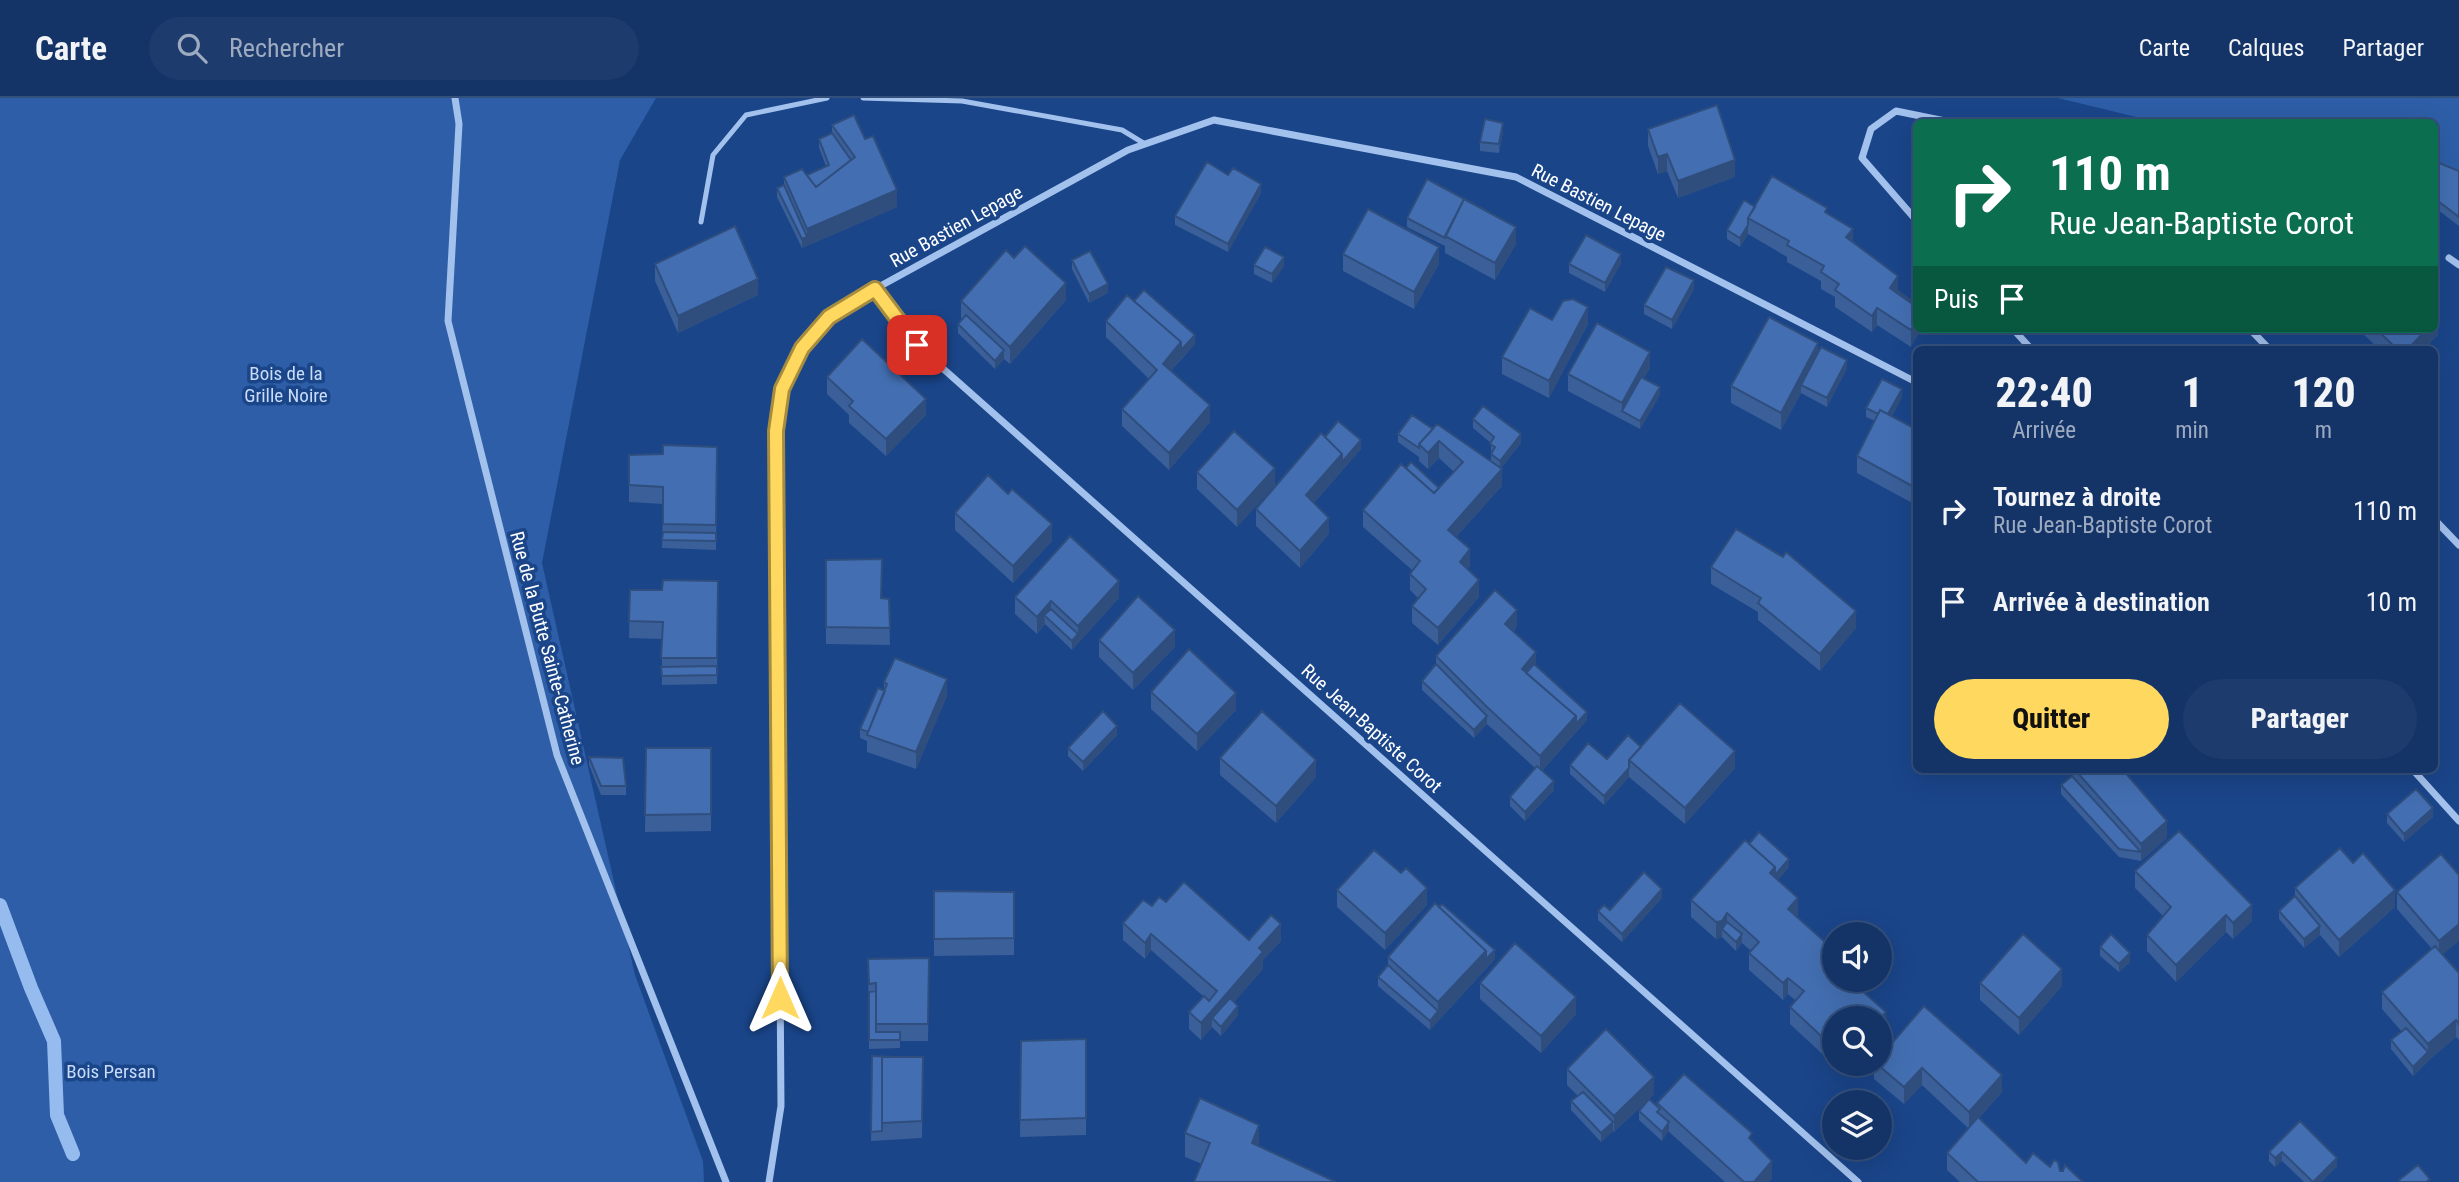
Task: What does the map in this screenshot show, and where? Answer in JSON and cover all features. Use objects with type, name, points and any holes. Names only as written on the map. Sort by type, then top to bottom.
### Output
[{"type":"street","name":"Rue de la Butte Sainte-Catherine","points":[[455,98],[459,124],[448,321],[557,755],[726,1182]]},
{"type":"street","points":[[1913,217],[1861,158],[1871,129],[1896,111],[1935,119]]},
{"type":"street","name":"Rue Bastien Lepage","points":[[769,1182],[781,1106],[776,431],[782,389],[802,348],[829,317],[1128,150],[1214,120],[1516,177],[1913,380]]},
{"type":"street","points":[[2449,258],[2459,265]]},
{"type":"street","name":"Rue Jean-Baptiste Corot","points":[[875,289],[924,351],[1858,1182]]},
{"type":"street","points":[[2017,333],[2028,346]]},
{"type":"street","points":[[2254,333],[2266,346]]},
{"type":"street","points":[[2438,523],[2459,545]]},
{"type":"street","points":[[2416,773],[2459,821]]},
{"type":"lane","points":[[701,222],[713,155],[746,115],[827,98]]},
{"type":"lane","points":[[863,98],[962,102],[1122,130],[1145,144]]},
{"type":"green space","name":"Bois de la Grille Noire","points":[[0,98],[656,98],[620,160],[542,563],[635,975],[703,1161],[704,1182],[0,1182]]},
{"type":"green space","points":[[2058,98],[2459,98],[2459,197],[2438,192],[2438,119],[2145,119]]},
{"type":"building","points":[[1717,105],[1735,160],[1678,181],[1667,154],[1658,157],[1648,129]]},
{"type":"building","points":[[854,115],[865,139],[873,136],[897,190],[807,229],[784,177],[802,169],[816,187],[855,157],[832,125]]},
{"type":"building","points":[[1485,119],[1503,123],[1499,144],[1480,142]]},
{"type":"building","points":[[832,133],[851,160],[816,187],[807,175],[829,165],[819,139]]},
{"type":"building","points":[[1207,162],[1228,175],[1233,168],[1261,184],[1228,244],[1175,216]]},
{"type":"building","points":[[2438,163],[2459,171],[2459,217],[2438,201]]},
{"type":"building","points":[[1772,176],[1827,208],[1825,212],[1853,229],[1846,237],[1898,276],[1890,288],[1913,304],[1911,330],[1877,308],[1872,316],[1835,290],[1839,284],[1821,272],[1824,266],[1787,245],[1789,241],[1748,218]]},
{"type":"building","points":[[1427,179],[1468,201],[1464,199],[1445,238],[1407,218]]},
{"type":"building","points":[[784,185],[807,237],[802,239],[777,188]]},
{"type":"building","points":[[1464,199],[1516,227],[1495,263],[1445,236]]},
{"type":"building","points":[[1744,200],[1755,207],[1740,238],[1727,230]]},
{"type":"building","points":[[1368,209],[1439,247],[1414,292],[1343,254]]},
{"type":"building","points":[[735,226],[758,279],[678,316],[655,264]]},
{"type":"building","points":[[1586,235],[1621,254],[1605,283],[1569,264]]},
{"type":"building","points":[[1025,246],[1066,283],[1010,347],[961,301],[1006,250],[1014,258]]},
{"type":"building","points":[[1265,247],[1284,257],[1272,274],[1254,265]]},
{"type":"building","points":[[1090,251],[1108,284],[1089,294],[1072,260]]},
{"type":"building","points":[[1666,267],[1694,280],[1672,320],[1644,305]]},
{"type":"building","points":[[1895,289],[1913,304],[1894,291]]},
{"type":"building","points":[[1144,290],[1195,335],[1181,350],[1181,342],[1134,301]]},
{"type":"building","points":[[1127,295],[1181,342],[1163,364],[1210,405],[1169,453],[1122,409],[1157,370],[1106,321]]},
{"type":"building","points":[[1573,299],[1588,307],[1549,381],[1502,357],[1530,308],[1552,320],[1563,301]]},
{"type":"building","points":[[966,315],[1004,350],[995,361],[958,324]]},
{"type":"building","points":[[1769,317],[1818,343],[1781,413],[1731,386]]},
{"type":"building","points":[[1597,323],[1650,352],[1622,403],[1568,374]]},
{"type":"building","points":[[2380,333],[2423,333],[2411,346],[2394,346]]},
{"type":"building","points":[[862,339],[926,399],[886,439],[849,406],[853,401],[827,377]]},
{"type":"building","points":[[1821,347],[1847,360],[1827,398],[1801,385]]},
{"type":"building","points":[[1641,377],[1660,387],[1640,421],[1622,411]]},
{"type":"building","points":[[1882,379],[1902,389],[1888,414],[1880,410],[1878,414],[1866,408]]},
{"type":"building","points":[[1483,406],[1521,434],[1500,461],[1491,454],[1495,447],[1490,444],[1494,437],[1473,419]]},
{"type":"building","points":[[1880,410],[1913,427],[1913,486],[1857,456]]},
{"type":"building","points":[[1412,415],[1433,429],[1419,444],[1419,448],[1398,434]]},
{"type":"building","points":[[1338,421],[1361,440],[1342,462],[1342,454],[1325,437]]},
{"type":"building","points":[[1437,424],[1502,469],[1448,530],[1470,549],[1460,562],[1479,580],[1438,628],[1412,606],[1426,589],[1410,574],[1420,561],[1363,510],[1401,464],[1434,493],[1463,462],[1439,441],[1428,453],[1419,444]]},
{"type":"building","points":[[1234,431],[1275,468],[1237,510],[1197,472]]},
{"type":"building","points":[[1321,433],[1342,454],[1306,495],[1329,518],[1300,551],[1256,509]]},
{"type":"building","points":[[663,445],[717,447],[716,525],[663,524],[663,487],[629,485],[629,455],[663,454]]},
{"type":"building","points":[[1411,462],[1439,488],[1434,493],[1406,468]]},
{"type":"building","points":[[988,475],[1008,494],[1012,489],[1052,524],[1013,566],[955,513]]},
{"type":"building","points":[[1736,529],[1783,557],[1786,552],[1856,611],[1820,654],[1758,603],[1761,598],[1711,567]]},
{"type":"building","points":[[663,532],[716,533],[716,541],[662,540]]},
{"type":"building","points":[[1070,536],[1119,581],[1078,626],[1051,601],[1037,617],[1015,597]]},
{"type":"building","points":[[882,559],[881,598],[889,599],[890,628],[826,627],[826,560]]},
{"type":"building","points":[[663,580],[718,581],[717,658],[661,658],[663,622],[629,621],[630,590],[662,590]]},
{"type":"building","points":[[1495,590],[1517,610],[1505,624],[1536,652],[1522,669],[1576,716],[1540,756],[1436,656]]},
{"type":"building","points":[[1138,596],[1175,630],[1133,673],[1099,640]]},
{"type":"building","points":[[1051,609],[1078,634],[1072,641],[1044,615]]},
{"type":"building","points":[[1189,649],[1236,693],[1197,734],[1151,692]]},
{"type":"building","points":[[895,658],[947,679],[916,752],[867,735],[887,684],[884,682]]},
{"type":"building","points":[[1436,664],[1487,716],[1474,730],[1422,681]]},
{"type":"building","points":[[1534,664],[1587,712],[1576,724],[1576,716],[1526,673]]},
{"type":"building","points":[[717,666],[717,675],[662,676],[661,667]]},
{"type":"building","points":[[878,688],[885,691],[868,732],[860,729]]},
{"type":"building","points":[[1680,703],[1735,751],[1685,808],[1629,760]]},
{"type":"building","points":[[1103,711],[1117,726],[1083,762],[1068,748]]},
{"type":"building","points":[[1262,711],[1316,760],[1276,806],[1220,758]]},
{"type":"building","points":[[1628,735],[1641,747],[1629,760],[1629,768],[1604,796],[1570,765],[1588,743],[1607,759]]},
{"type":"building","points":[[646,748],[711,748],[711,814],[645,815]]},
{"type":"building","points":[[589,757],[623,758],[626,786],[601,786]]},
{"type":"building","points":[[1537,766],[1554,781],[1525,812],[1510,797]]},
{"type":"building","points":[[2078,773],[2126,773],[2167,821],[2141,844]]},
{"type":"building","points":[[2072,776],[2141,852],[2119,849],[2061,785]]},
{"type":"building","points":[[2416,789],[2433,808],[2404,834],[2387,814]]},
{"type":"building","points":[[2179,831],[2252,905],[2233,923],[2226,915],[2176,965],[2147,935],[2171,907],[2135,871]]},
{"type":"building","points":[[1759,832],[1789,859],[1775,875],[1775,867],[1749,844]]},
{"type":"building","points":[[1745,840],[1775,867],[1770,873],[1798,898],[1788,909],[1822,939],[1822,992],[1864,992],[1879,1006],[1822,1006],[1822,1037],[1790,1007],[1804,991],[1788,978],[1783,983],[1749,953],[1759,942],[1727,913],[1722,921],[1716,922],[1691,900]]},
{"type":"building","points":[[2340,848],[2353,863],[2363,853],[2395,890],[2339,940],[2295,888]]},
{"type":"building","points":[[1374,850],[1401,873],[1406,868],[1427,888],[1385,933],[1337,890]]},
{"type":"building","points":[[2441,854],[2459,875],[2459,924],[2439,941],[2397,892]]},
{"type":"building","points":[[1644,872],[1662,889],[1622,934],[1598,911],[1604,905],[1610,910]]},
{"type":"building","points":[[1184,882],[1249,940],[1271,915],[1281,924],[1259,948],[1263,952],[1201,1023],[1189,1012],[1204,996],[1209,1001],[1217,991],[1151,934],[1145,943],[1123,923],[1143,900],[1152,906],[1159,897],[1166,902]]},
{"type":"building","points":[[934,891],[1014,892],[1014,938],[934,939]]},
{"type":"building","points":[[2295,896],[2320,926],[2304,939],[2279,911]]},
{"type":"building","points":[[1435,903],[1486,951],[1438,1002],[1388,957]]},
{"type":"building","points":[[1442,904],[1495,950],[1486,959],[1486,951],[1439,907]]},
{"type":"building","points":[[1727,922],[1742,934],[1736,942],[1722,929]]},
{"type":"building","points":[[2023,934],[2062,969],[2019,1018],[1980,983]]},
{"type":"building","points":[[2111,934],[2130,953],[2119,964],[2100,947]]},
{"type":"building","points":[[1515,943],[1576,997],[1541,1036],[1480,983]]},
{"type":"building","points":[[2435,946],[2459,973],[2459,1024],[2456,1020],[2428,1044],[2382,992]]},
{"type":"building","points":[[929,958],[928,1024],[876,1024],[876,983],[869,984],[868,959]]},
{"type":"building","points":[[1388,965],[1438,1011],[1430,1021],[1378,977]]},
{"type":"building","points":[[876,991],[876,1032],[900,1032],[900,1040],[869,1040],[869,992]]},
{"type":"building","points":[[1230,998],[1238,1006],[1221,1027],[1212,1018]]},
{"type":"building","points":[[1924,1006],[2002,1075],[1969,1112],[1922,1068],[1904,1087],[1891,1076],[1892,1043]]},
{"type":"building","points":[[2406,1028],[2428,1052],[2413,1067],[2391,1040]]},
{"type":"building","points":[[1606,1029],[1654,1077],[1614,1116],[1567,1069]]},
{"type":"building","points":[[1086,1039],[1086,1118],[1020,1120],[1021,1041]]},
{"type":"building","points":[[872,1056],[896,1057],[882,1057],[882,1131],[871,1132]]},
{"type":"building","points":[[882,1057],[923,1057],[922,1121],[882,1123]]},
{"type":"building","points":[[1684,1074],[1752,1133],[1749,1138],[1772,1161],[1754,1182],[1744,1182],[1657,1103]]},
{"type":"building","points":[[1583,1092],[1613,1122],[1601,1133],[1571,1101]]},
{"type":"building","points":[[1200,1098],[1259,1125],[1252,1143],[1336,1182],[1194,1182],[1210,1143],[1185,1133]]},
{"type":"building","points":[[1649,1099],[1660,1109],[1657,1112],[1669,1122],[1662,1132],[1639,1111]]},
{"type":"building","points":[[1978,1117],[2026,1163],[2033,1153],[2050,1167],[2054,1160],[2058,1162],[2060,1171],[2063,1171],[2065,1165],[2083,1182],[1978,1182],[1947,1153]]},
{"type":"building","points":[[2300,1121],[2337,1158],[2313,1182],[2282,1152],[2275,1158],[2269,1152]]},
{"type":"building","points":[[2418,1165],[2430,1179],[2426,1182],[2400,1182],[2399,1180]]},
{"type":"waterway","points":[[0,905],[54,1041],[57,1115],[73,1154]]},
{"type":"route","points":[[780,998],[776,431],[782,389],[802,348],[829,317],[875,289],[917,345]]},
{"type":"park label","name":"Bois Persan","points":[[111,1071]]}]
